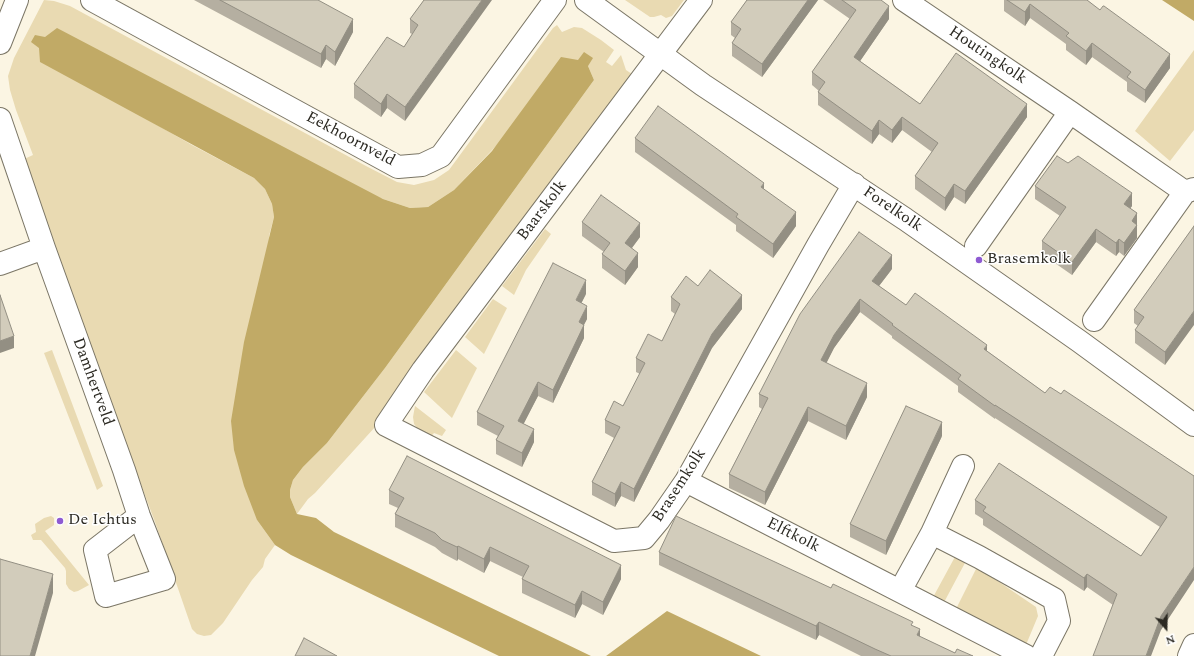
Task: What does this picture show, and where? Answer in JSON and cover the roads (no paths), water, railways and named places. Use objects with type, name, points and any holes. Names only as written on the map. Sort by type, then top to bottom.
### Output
[{"type":"street","points":[[0,43],[17,0]]},
{"type":"street","name":"Eekhoornveld","points":[[92,0],[398,167],[422,165],[441,156],[554,0]]},
{"type":"street","name":"Forelkolk","points":[[586,0],[703,85],[854,184],[1080,341],[1194,426]]},
{"type":"street","name":"Baarskolk","points":[[386,425],[423,370],[701,0]]},
{"type":"street","name":"Houtingkolk","points":[[904,0],[1070,112],[1190,190],[1094,320]]},
{"type":"street","points":[[976,246],[1070,112]]},
{"type":"street","name":"Damhertveld","points":[[0,119],[139,516]]},
{"type":"street","name":"Brasemkolk","points":[[386,425],[614,541],[644,538],[659,520],[686,481],[818,245],[854,184]]},
{"type":"street","points":[[0,264],[44,248]]},
{"type":"street","points":[[900,591],[932,533],[963,466]]},
{"type":"street","name":"Elftkolk","points":[[686,481],[1026,656]]},
{"type":"street","points":[[932,533],[979,557],[1054,599],[1059,621],[1041,656]]},
{"type":"street","points":[[1189,656],[1194,645]]},
{"type":"place","name":"Brasemkolk","points":[[979,260]]},
{"type":"place","name":"De Ichtus","points":[[60,521]]}]
